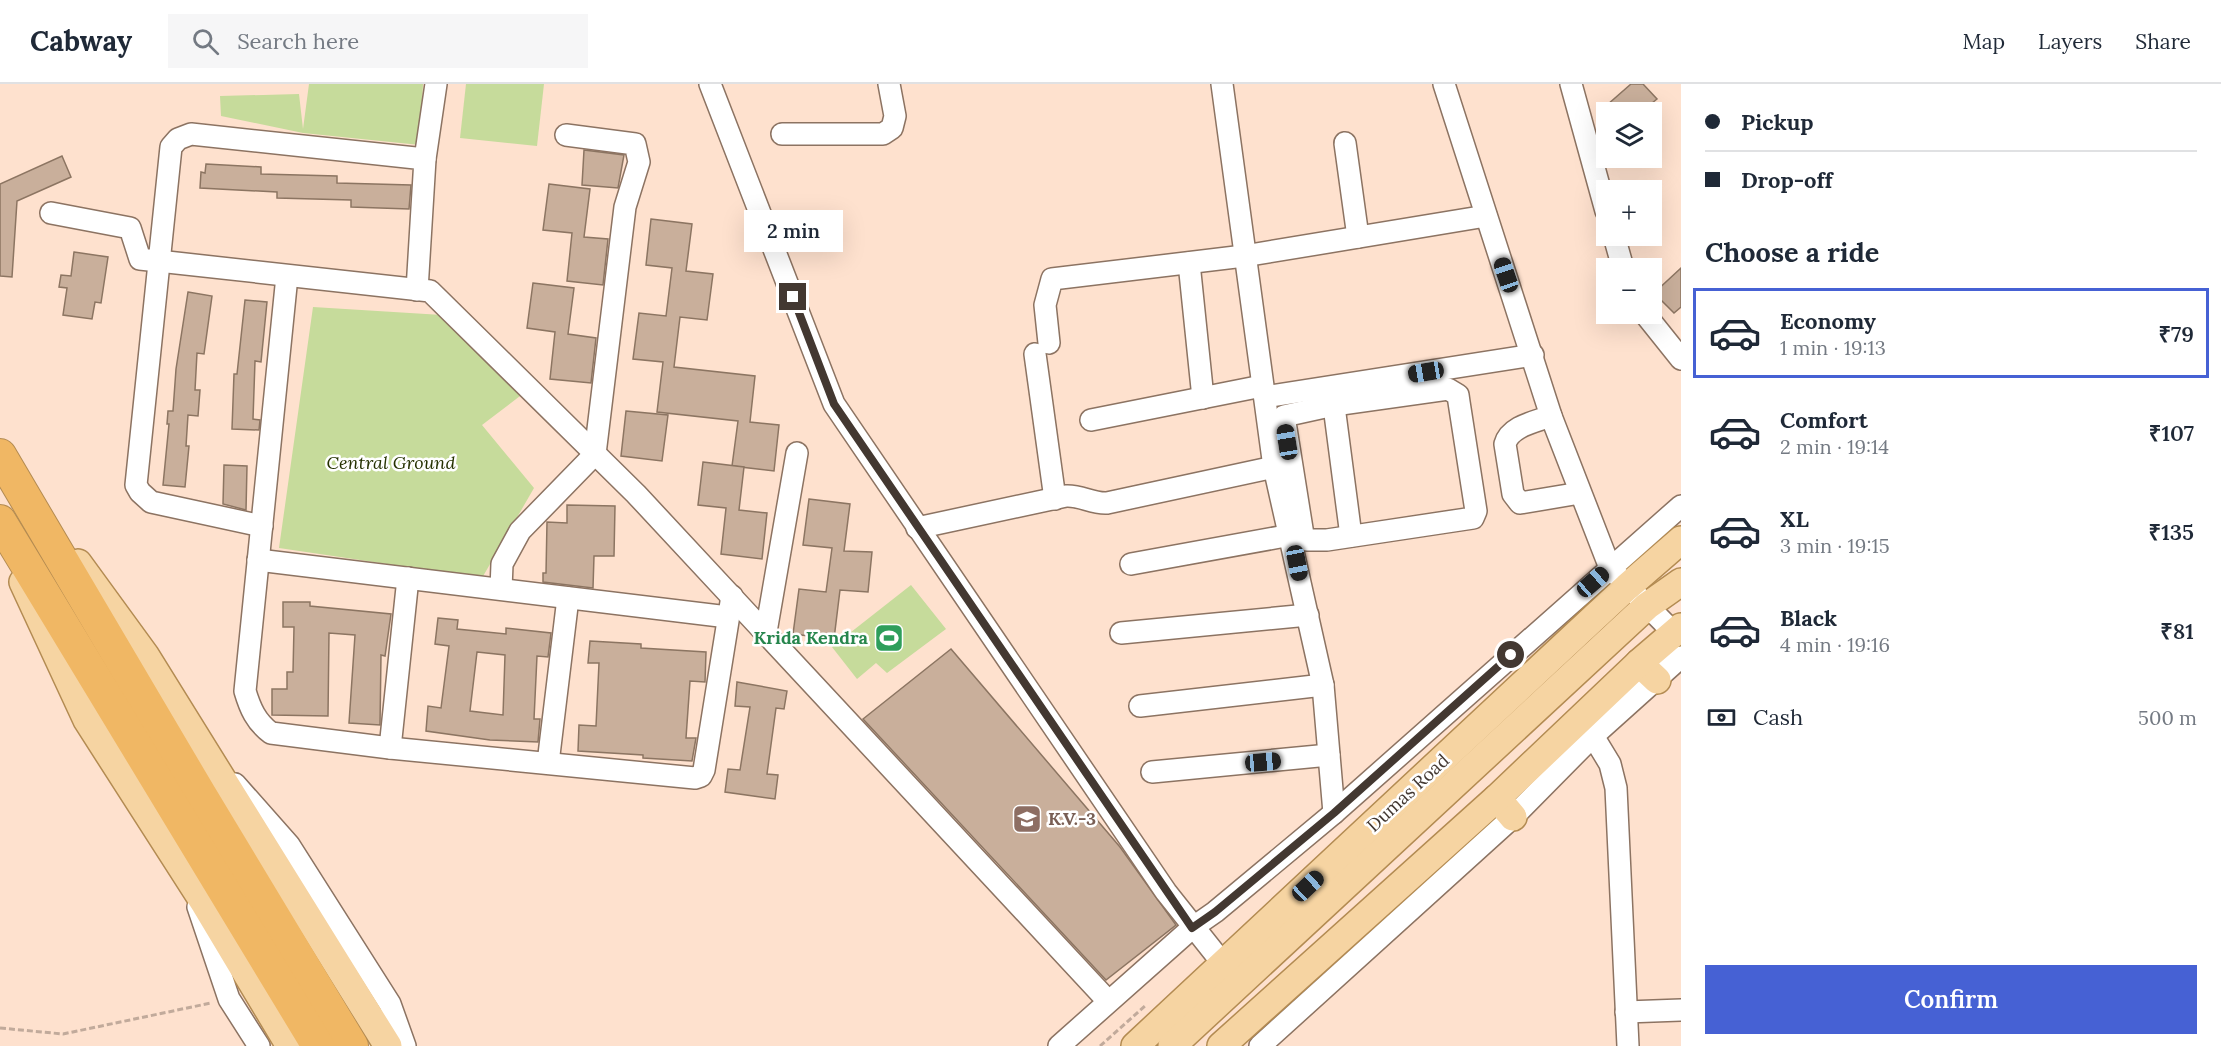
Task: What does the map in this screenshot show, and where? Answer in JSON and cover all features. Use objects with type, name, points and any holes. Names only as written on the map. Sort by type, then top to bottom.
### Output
[{"type":"highway","points":[[2,465],[352,1046]]},
{"type":"highway","points":[[0,521],[169,804],[318,1046]]},
{"type":"main road","points":[[2,465],[145,655],[388,1046]]},
{"type":"main road","points":[[0,531],[87,720],[189,878],[290,1046]]},
{"type":"main road","name":"Dumas Road","points":[[1136,1046],[1224,965],[1618,577],[1681,540]]},
{"type":"main road","points":[[1647,606],[1681,564]]},
{"type":"main road","points":[[1172,1046],[1647,606],[1681,582]]},
{"type":"main road","points":[[1221,1046],[1505,808],[1648,671],[1678,639]]},
{"type":"street","points":[[417,290],[426,159],[436,84]]},
{"type":"street","points":[[710,84],[834,404],[1192,928],[1224,965]]},
{"type":"street","points":[[782,134],[884,134],[892,128],[895,116],[889,84]]},
{"type":"street","points":[[1222,84],[1274,467],[1323,685],[1334,813]]},
{"type":"street","points":[[1444,84],[1551,416],[1580,493],[1618,577],[1678,639]]},
{"type":"street","points":[[1570,84],[1597,180]]},
{"type":"street","points":[[262,526],[151,502],[136,485],[171,147],[183,135],[426,159]]},
{"type":"street","points":[[501,589],[502,564],[520,531],[595,454],[625,207],[639,162],[635,144],[566,135]]},
{"type":"street","points":[[1345,143],[1358,237]]},
{"type":"street","points":[[51,213],[130,228],[140,259],[430,291],[595,454],[730,607],[766,632],[1108,1000]]},
{"type":"street","points":[[1055,499],[1042,349],[1045,305],[1052,279],[1244,256],[1486,216]]},
{"type":"street","points":[[1189,263],[1203,398]]},
{"type":"street","points":[[287,276],[245,691],[261,726],[271,733],[390,748],[695,778],[701,776],[730,607]]},
{"type":"street","points":[[1653,324],[1681,359]]},
{"type":"street","points":[[1449,368],[1453,391],[1459,402],[1475,515],[1469,520],[1310,542],[1303,536],[1284,419],[1288,413],[1333,396],[1449,368],[1533,355]]},
{"type":"street","points":[[1091,420],[1203,398],[1263,392],[1333,396],[1453,391]]},
{"type":"street","points":[[1333,396],[1351,537]]},
{"type":"street","points":[[1551,416],[1512,431],[1507,437],[1505,444],[1513,494],[1520,503],[1580,493]]},
{"type":"street","points":[[766,632],[797,453]]},
{"type":"street","points":[[917,528],[1076,495],[1097,504],[1107,503],[1274,467]]},
{"type":"street","points":[[1059,1046],[1108,1000],[1192,928],[1215,912],[1618,577],[1681,506]]},
{"type":"street","points":[[1131,564],[1291,535]]},
{"type":"street","points":[[258,560],[568,598],[730,607]]},
{"type":"street","points":[[390,748],[408,578]]},
{"type":"street","points":[[548,763],[568,598]]},
{"type":"street","points":[[1121,633],[1308,615]]},
{"type":"street","points":[[1260,1046],[1505,808],[1593,736],[1648,671]]},
{"type":"street","points":[[1140,706],[1323,685]]},
{"type":"street","points":[[1593,736],[1610,764],[1616,788],[1628,1046]]},
{"type":"street","points":[[202,748],[282,836],[390,1004],[405,1046]]},
{"type":"street","points":[[1152,772],[1329,755]]},
{"type":"street","points":[[189,878],[229,999],[259,1046]]},
{"type":"street","points":[[1626,1012],[1681,1010]]},
{"type":"path","points":[[0,1028],[63,1034],[229,999]]},
{"type":"green space","points":[[309,84],[423,84],[420,145],[303,133],[221,116],[220,96],[299,94],[303,129]]},
{"type":"green space","points":[[466,84],[544,84],[537,146],[460,138]]},
{"type":"green space","name":"Central Ground","points":[[313,307],[442,315],[520,396],[482,425],[534,488],[482,578],[279,548]]},
{"type":"green space","name":"Krida Kendra","points":[[911,585],[946,629],[887,673],[876,663],[857,679],[832,647]]},
{"type":"building","points":[[1631,84],[1643,84],[1657,99],[1653,102],[1610,102]]},
{"type":"building","points":[[584,150],[624,155],[618,188],[582,185]]},
{"type":"building","points":[[62,156],[71,177],[17,201],[12,277],[0,276],[0,184]]},
{"type":"building","points":[[206,164],[261,167],[261,174],[337,176],[337,183],[411,185],[409,209],[351,207],[351,200],[277,198],[277,192],[200,188],[201,172],[205,173]]},
{"type":"building","points":[[549,184],[590,189],[584,237],[608,239],[603,285],[567,281],[572,233],[543,230]]},
{"type":"building","points":[[651,219],[692,224],[686,271],[713,274],[707,320],[680,317],[674,367],[755,376],[750,422],[779,425],[774,471],[732,466],[738,421],[657,412],[663,362],[633,359],[639,313],[666,316],[672,268],[646,265]]},
{"type":"building","points":[[74,252],[108,257],[101,303],[95,302],[92,319],[63,315],[67,288],[59,287],[61,275],[71,276]]},
{"type":"building","points":[[1681,268],[1681,307],[1674,313],[1662,301],[1662,286]]},
{"type":"building","points":[[533,283],[574,288],[568,334],[596,338],[591,383],[550,379],[555,332],[527,328]]},
{"type":"building","points":[[188,292],[212,296],[204,354],[197,353],[195,390],[200,390],[198,416],[188,415],[186,446],[189,446],[185,487],[163,485],[169,424],[167,424],[168,411],[173,411],[176,369]]},
{"type":"building","points":[[245,300],[267,302],[261,362],[255,361],[253,419],[260,420],[259,430],[232,429],[234,374],[237,374]]},
{"type":"building","points":[[626,411],[668,415],[662,461],[621,456]]},
{"type":"building","points":[[703,462],[744,467],[739,510],[767,513],[762,559],[721,554],[726,508],[698,505]]},
{"type":"building","points":[[224,465],[247,466],[246,510],[223,504]]},
{"type":"building","points":[[809,499],[850,504],[844,551],[872,552],[868,592],[840,590],[834,639],[793,634],[799,589],[826,592],[832,548],[803,545]]},
{"type":"building","points":[[567,505],[615,506],[614,556],[594,556],[593,588],[543,582],[543,573],[546,573],[547,522],[567,523]]},
{"type":"building","points":[[283,602],[310,602],[310,606],[391,614],[385,656],[381,655],[380,725],[349,723],[355,635],[329,633],[328,716],[272,715],[272,689],[287,689],[287,672],[293,672],[294,627],[283,627]]},
{"type":"building","points":[[438,618],[458,620],[457,629],[506,634],[506,628],[551,633],[548,657],[537,656],[534,719],[540,719],[538,742],[490,740],[426,731],[428,706],[441,708],[449,646],[435,644]],"holes":[[[477,652],[505,655],[503,715],[470,711]]]},
{"type":"building","points":[[590,641],[641,644],[641,648],[706,652],[705,682],[690,681],[686,738],[696,738],[692,761],[578,751],[579,725],[596,726],[599,663],[588,663]]},
{"type":"building","name":"K.V.-3","points":[[951,649],[1120,847],[1176,925],[1106,980],[863,719]]},
{"type":"building","points":[[737,682],[787,691],[784,709],[776,708],[767,774],[778,775],[775,799],[725,792],[728,769],[740,770],[750,707],[735,706]]},
{"type":"place","name":"Krida Kendra","points":[[889,638]]},
{"type":"place","name":"K.V.-3","points":[[1027,819]]},
{"type":"route","points":[[793,297],[834,404],[1192,928],[1215,912],[1334,813],[1511,655]]}]
